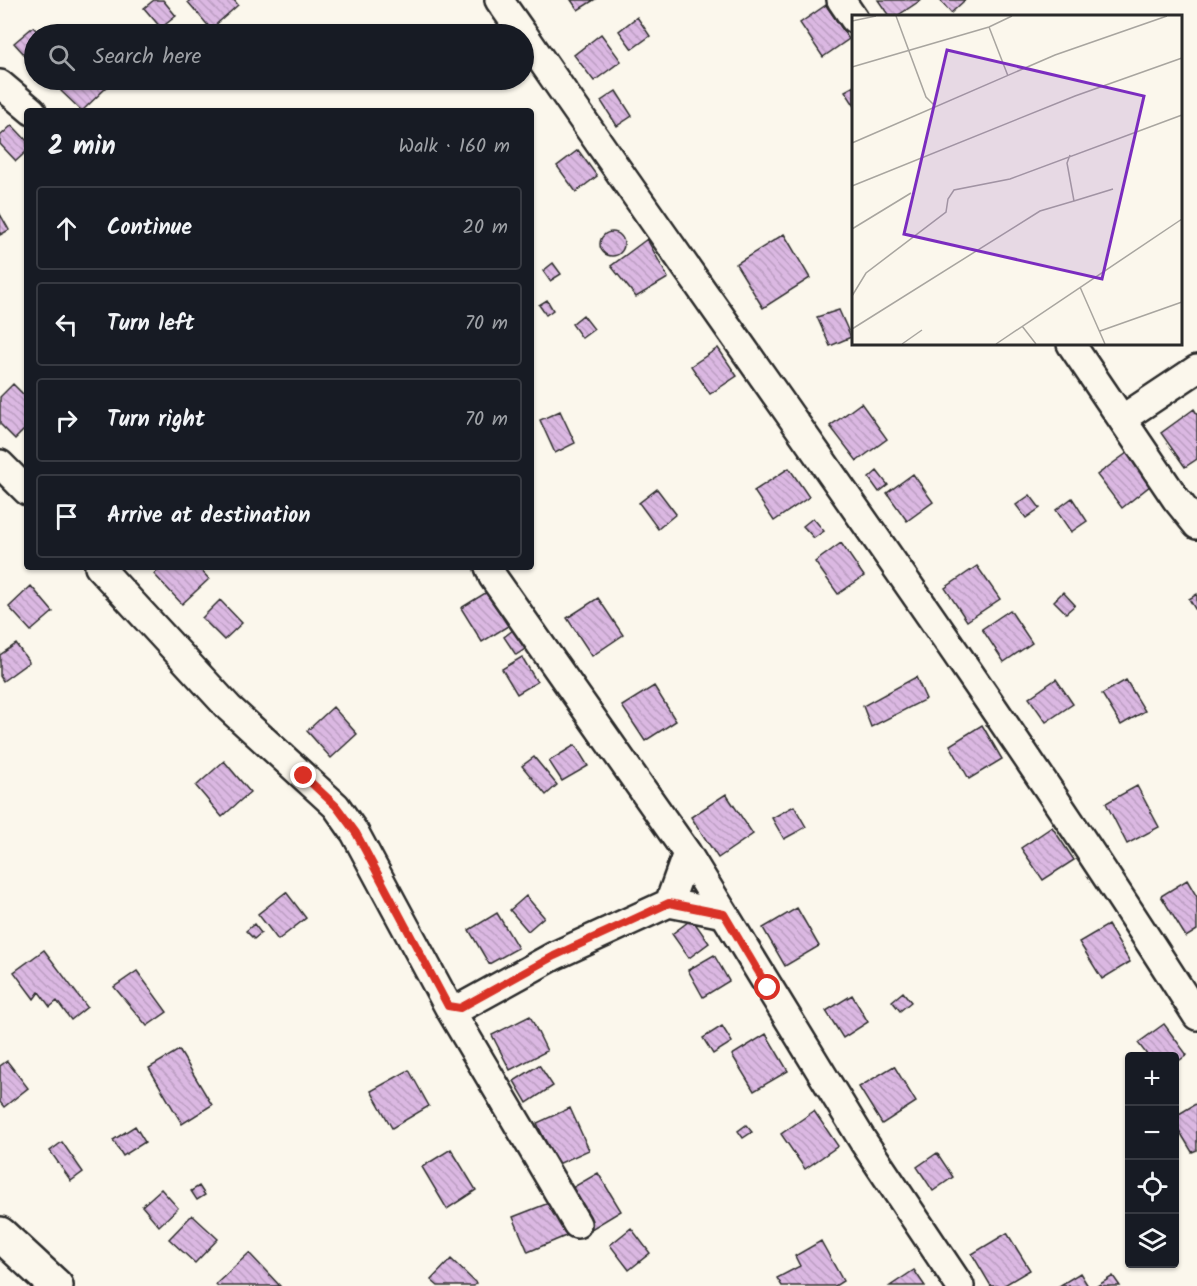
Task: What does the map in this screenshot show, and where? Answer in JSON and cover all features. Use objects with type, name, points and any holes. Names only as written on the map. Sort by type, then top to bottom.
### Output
[{"type":"main road","points":[[0,1234],[56,1286]]},
{"type":"street","points":[[499,0],[515,24]]},
{"type":"street","points":[[841,0],[852,16]]},
{"type":"street","points":[[534,51],[743,352],[908,583],[1096,857],[1197,1016]]},
{"type":"street","points":[[0,84],[28,108]]},
{"type":"street","points":[[1072,345],[1176,499],[1197,525]]},
{"type":"street","points":[[1122,419],[1197,369]]},
{"type":"street","points":[[0,464],[24,488]]},
{"type":"street","points":[[102,570],[229,708],[336,806],[356,833],[448,1006],[577,1224]]},
{"type":"street","points":[[491,570],[687,853],[863,1141],[960,1286]]},
{"type":"street","points":[[669,903],[687,853]]},
{"type":"street","points":[[448,1006],[460,1008],[554,956],[669,903],[724,914]]},
{"type":"building","points":[[154,0],[163,0],[176,16],[166,24],[158,24],[144,8]]},
{"type":"building","points":[[190,0],[234,0],[238,5],[217,24],[207,24],[188,2]]},
{"type":"building","points":[[571,0],[594,0],[578,10]]},
{"type":"building","points":[[878,0],[921,0],[898,15],[888,15]]},
{"type":"building","points":[[940,0],[965,0],[951,13]]},
{"type":"building","points":[[826,5],[849,39],[823,57],[800,23]]},
{"type":"building","points":[[637,17],[650,36],[632,49],[619,31]]},
{"type":"building","points":[[601,34],[621,61],[594,81],[574,55]]},
{"type":"building","points":[[24,35],[24,54],[14,43]]},
{"type":"building","points":[[852,87],[852,102],[845,91]]},
{"type":"building","points":[[104,90],[85,108],[79,108],[61,91]]},
{"type":"building","points":[[616,91],[632,116],[617,126],[601,101]]},
{"type":"building","points":[[12,125],[24,138],[24,154],[16,161],[0,144],[0,136]]},
{"type":"building","points":[[578,150],[597,176],[576,192],[557,166]]},
{"type":"building","points":[[0,214],[9,230],[0,235]]},
{"type":"building","points":[[612,232],[621,235],[624,244],[621,253],[612,256],[603,253],[600,244],[603,235]]},
{"type":"building","points":[[784,234],[810,278],[763,308],[736,264]]},
{"type":"building","points":[[647,239],[668,278],[636,297],[611,266]]},
{"type":"building","points":[[553,263],[561,274],[550,281],[543,271]]},
{"type":"building","points":[[547,300],[553,310],[546,315],[539,305]]},
{"type":"building","points":[[839,310],[851,337],[830,346],[817,317]]},
{"type":"building","points":[[583,315],[594,329],[582,338],[572,324]]},
{"type":"building","points":[[718,348],[737,376],[710,394],[691,366]]},
{"type":"building","points":[[13,384],[24,395],[24,430],[15,439],[0,424],[0,397]]},
{"type":"building","points":[[861,403],[887,439],[857,461],[830,426]]},
{"type":"building","points":[[1194,409],[1197,414],[1197,459],[1185,467],[1161,433]]},
{"type":"building","points":[[560,411],[575,443],[555,453],[540,420]]},
{"type":"building","points":[[1127,453],[1151,485],[1122,508],[1097,475]]},
{"type":"building","points":[[789,468],[809,497],[774,521],[754,491]]},
{"type":"building","points":[[877,471],[888,485],[879,492],[869,478]]},
{"type":"building","points":[[913,474],[933,502],[907,521],[887,493]]},
{"type":"building","points":[[657,489],[676,514],[658,529],[639,503]]},
{"type":"building","points":[[1030,495],[1040,508],[1026,518],[1016,505]]},
{"type":"building","points":[[1072,498],[1087,521],[1071,532],[1056,510]]},
{"type":"building","points":[[813,518],[824,531],[814,538],[803,526]]},
{"type":"building","points":[[841,543],[864,576],[838,594],[815,562]]},
{"type":"building","points":[[977,566],[1000,599],[967,621],[945,588]]},
{"type":"building","points":[[159,570],[201,570],[209,579],[182,604],[154,574]]},
{"type":"building","points":[[31,586],[53,612],[31,631],[9,607]]},
{"type":"building","points":[[487,592],[508,626],[482,642],[461,608]]},
{"type":"building","points":[[1063,592],[1075,605],[1066,613],[1054,601]]},
{"type":"building","points":[[1197,594],[1197,612],[1189,599]]},
{"type":"building","points":[[598,598],[623,635],[592,656],[567,618]]},
{"type":"building","points":[[220,600],[242,623],[224,640],[202,618]]},
{"type":"building","points":[[1010,610],[1032,643],[1004,662],[982,629]]},
{"type":"building","points":[[513,630],[525,649],[516,655],[504,637]]},
{"type":"building","points":[[16,644],[29,662],[3,681],[0,676],[0,655]]},
{"type":"building","points":[[522,657],[537,682],[517,694],[502,669]]},
{"type":"building","points":[[916,677],[926,699],[871,727],[863,706]]},
{"type":"building","points":[[1056,679],[1073,704],[1046,722],[1029,698]]},
{"type":"building","points":[[1126,680],[1145,711],[1121,725],[1102,694]]},
{"type":"building","points":[[654,686],[676,721],[645,741],[622,706]]},
{"type":"building","points":[[333,707],[357,734],[331,758],[307,731]]},
{"type":"building","points":[[982,725],[1002,759],[969,779],[950,745]]},
{"type":"building","points":[[575,745],[588,766],[562,781],[549,761]]},
{"type":"building","points":[[534,757],[557,785],[546,795],[522,766]]},
{"type":"building","points":[[224,761],[250,792],[222,817],[196,786]]},
{"type":"building","points":[[1137,786],[1159,827],[1127,844],[1106,803]]},
{"type":"building","points":[[726,794],[753,834],[718,858],[691,817]]},
{"type":"building","points":[[794,806],[806,827],[784,839],[772,818]]},
{"type":"building","points":[[1052,827],[1074,860],[1043,880],[1021,848]]},
{"type":"building","points":[[1187,880],[1197,897],[1197,930],[1186,937],[1161,896]]},
{"type":"building","points":[[286,892],[306,918],[278,940],[258,914]]},
{"type":"building","points":[[526,896],[544,917],[528,931],[510,910]]},
{"type":"building","points":[[797,908],[819,946],[785,966],[763,928]]},
{"type":"building","points":[[497,913],[518,948],[489,964],[469,930]]},
{"type":"building","points":[[692,919],[709,943],[689,958],[672,934]]},
{"type":"building","points":[[254,924],[261,933],[254,939],[246,931]]},
{"type":"building","points":[[1108,925],[1130,962],[1102,979],[1079,942]]},
{"type":"building","points":[[44,950],[87,1007],[71,1020],[57,1001],[50,1007],[39,992],[34,999],[14,972]]},
{"type":"building","points":[[714,955],[729,981],[703,997],[688,970]]},
{"type":"building","points":[[137,971],[167,1012],[147,1026],[114,987]]},
{"type":"building","points":[[903,992],[911,1002],[900,1011],[892,1001]]},
{"type":"building","points":[[852,995],[868,1022],[843,1038],[826,1011]]},
{"type":"building","points":[[530,1016],[547,1051],[510,1070],[492,1035]]},
{"type":"building","points":[[1164,1024],[1187,1055],[1179,1061],[1179,1052],[1145,1052],[1138,1043]]},
{"type":"building","points":[[722,1026],[732,1042],[713,1054],[703,1038]]},
{"type":"building","points":[[766,1034],[788,1071],[754,1091],[732,1055]]},
{"type":"building","points":[[179,1050],[212,1105],[182,1124],[149,1068]]},
{"type":"building","points":[[7,1061],[28,1088],[4,1107],[0,1102],[0,1066]]},
{"type":"building","points":[[539,1065],[553,1086],[527,1103],[514,1081]]},
{"type":"building","points":[[894,1066],[916,1102],[882,1124],[859,1087]]},
{"type":"building","points":[[409,1070],[429,1106],[392,1128],[371,1091]]},
{"type":"building","points":[[1197,1103],[1197,1150],[1192,1152],[1179,1130],[1179,1114]]},
{"type":"building","points":[[570,1108],[589,1150],[556,1165],[537,1123]]},
{"type":"building","points":[[814,1111],[838,1146],[805,1169],[781,1134]]},
{"type":"building","points":[[746,1125],[752,1132],[743,1138],[738,1131]]},
{"type":"building","points":[[135,1126],[145,1142],[123,1156],[113,1140]]},
{"type":"building","points":[[62,1142],[83,1172],[71,1181],[50,1151]]},
{"type":"building","points":[[451,1149],[476,1190],[447,1209],[422,1167]]},
{"type":"building","points":[[937,1153],[953,1177],[933,1191],[917,1167]]},
{"type":"building","points":[[598,1173],[621,1211],[588,1231],[565,1192]]},
{"type":"building","points":[[199,1186],[205,1195],[197,1200],[191,1191]]},
{"type":"building","points":[[161,1189],[178,1208],[159,1226],[142,1206]]},
{"type":"building","points":[[554,1201],[568,1235],[528,1252],[513,1217]]},
{"type":"building","points":[[192,1215],[218,1239],[195,1263],[169,1239]]},
{"type":"building","points":[[631,1228],[650,1253],[629,1270],[610,1245]]},
{"type":"building","points":[[1007,1233],[1030,1270],[1003,1286],[991,1286],[972,1254]]},
{"type":"building","points":[[821,1241],[843,1281],[835,1286],[782,1286],[777,1278],[800,1266],[795,1256]]},
{"type":"building","points":[[249,1253],[280,1286],[218,1286],[216,1284]]},
{"type":"building","points":[[451,1259],[476,1283],[474,1286],[438,1286],[431,1280]]},
{"type":"building","points":[[914,1270],[925,1286],[890,1286]]},
{"type":"building","points":[[1080,1273],[1088,1286],[1059,1286]]},
{"type":"building","points":[[1113,1276],[1120,1286],[1097,1286]]},
{"type":"route","points":[[304,776],[336,806],[356,833],[448,1006],[460,1008],[554,956],[669,903],[724,914],[768,988]]}]
